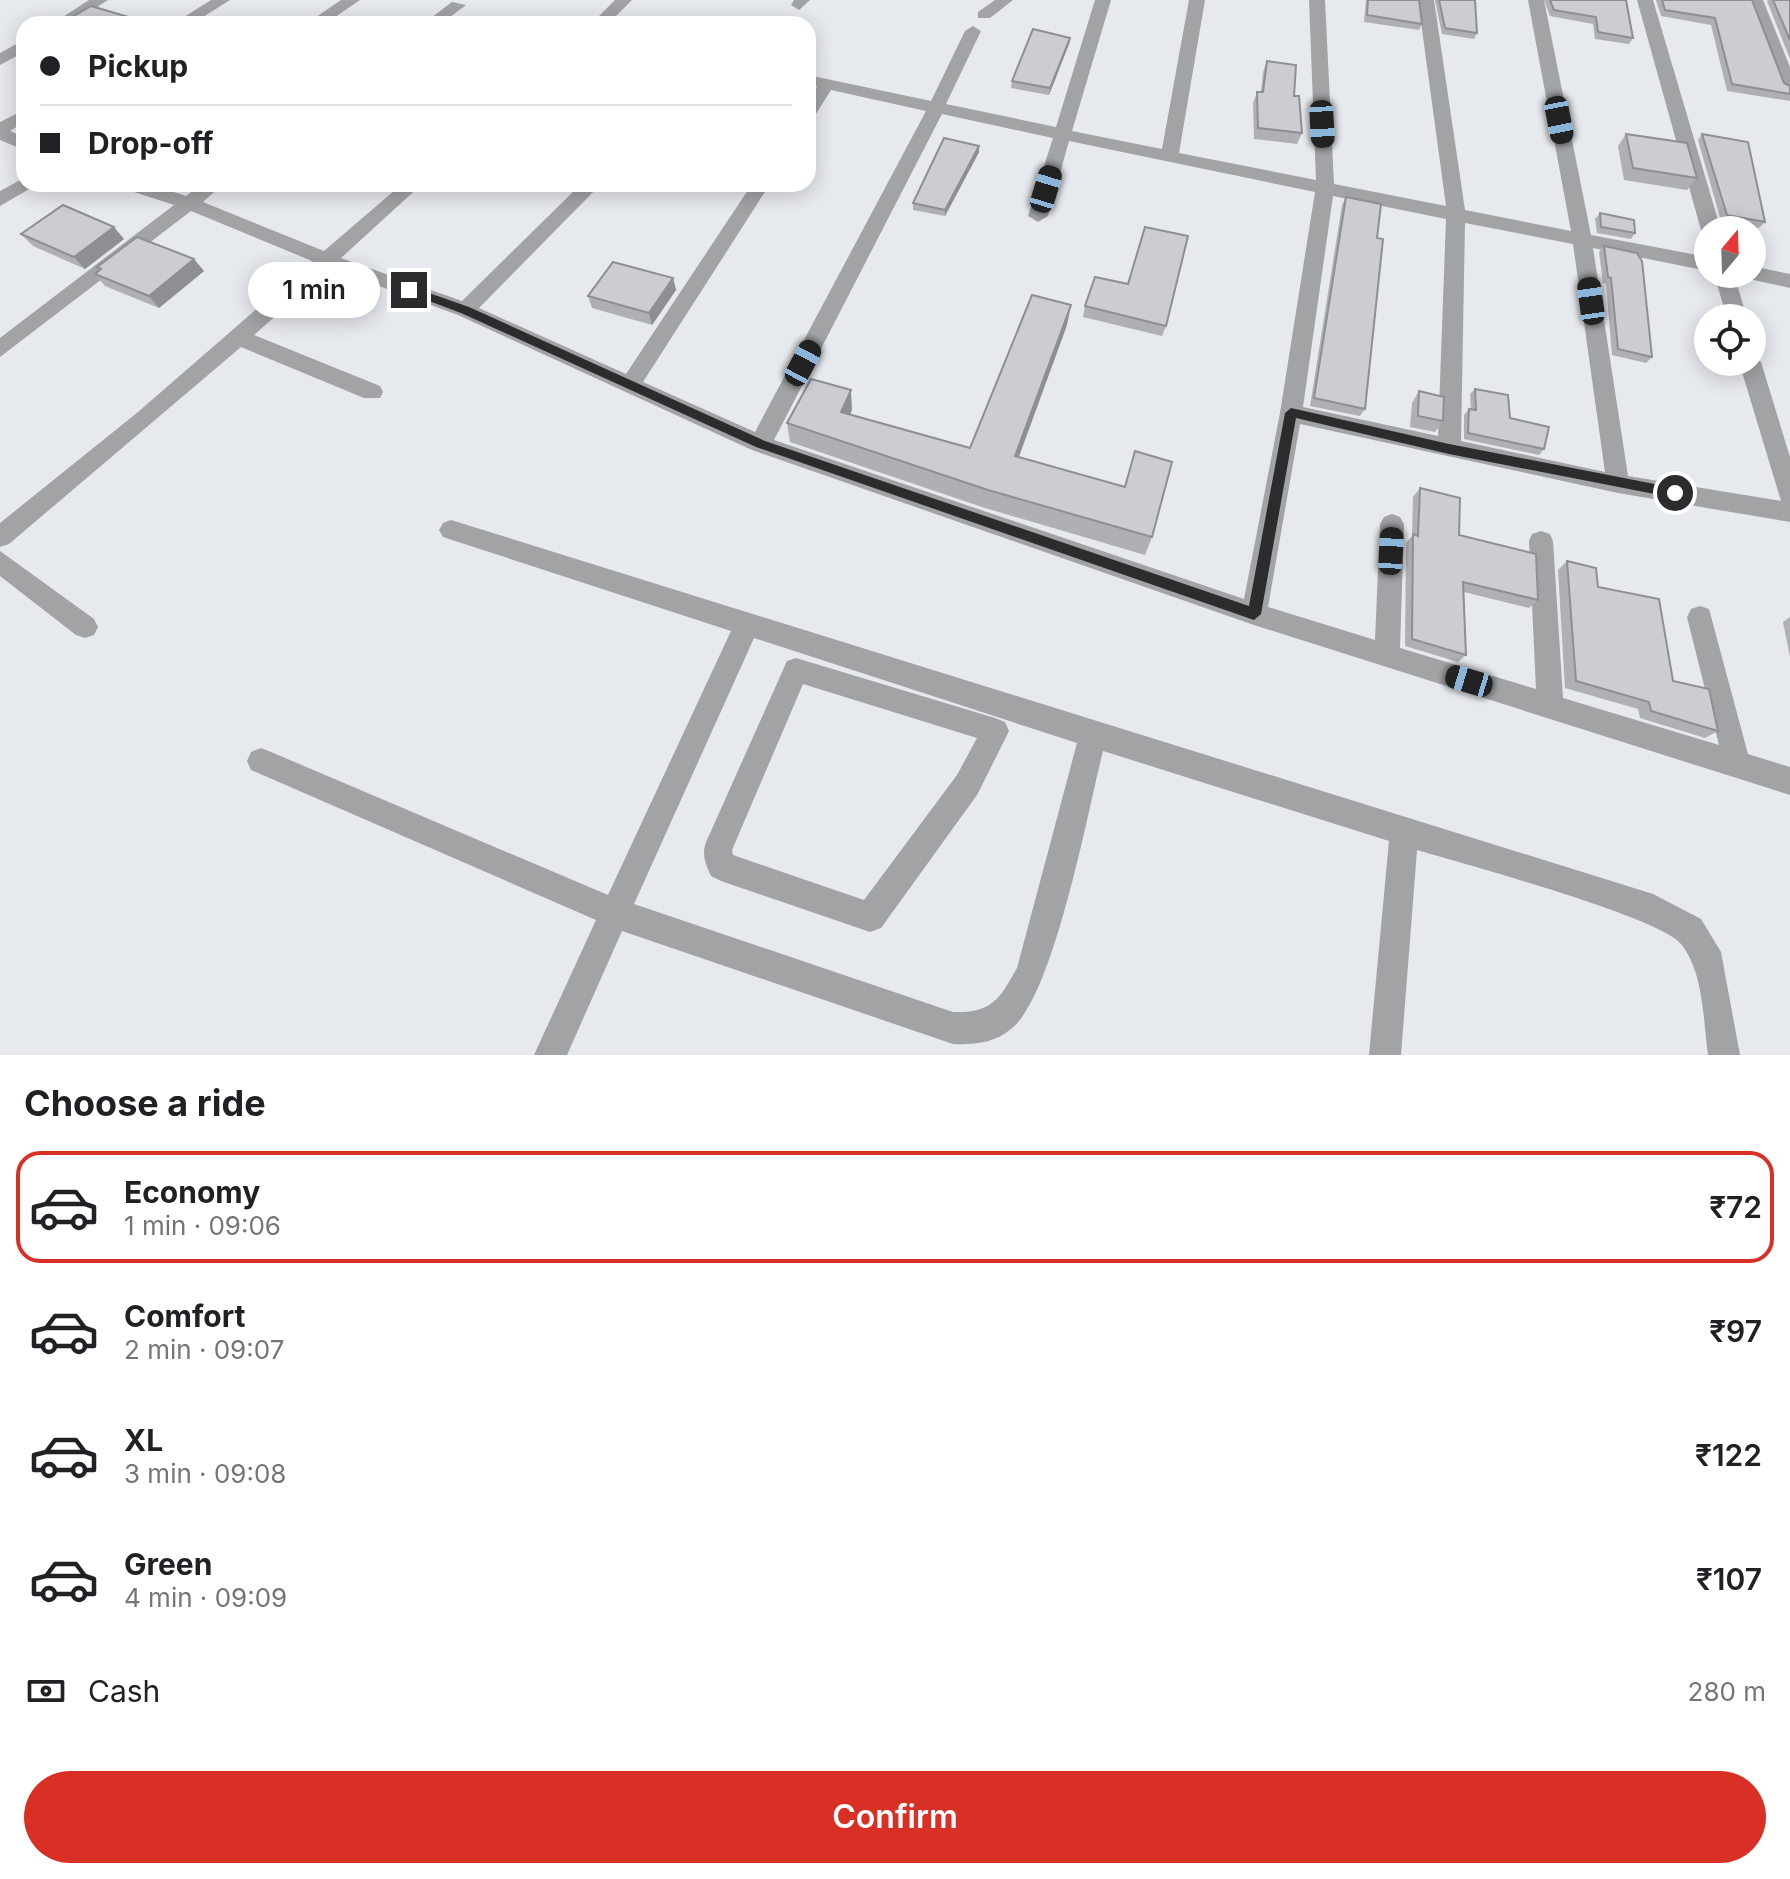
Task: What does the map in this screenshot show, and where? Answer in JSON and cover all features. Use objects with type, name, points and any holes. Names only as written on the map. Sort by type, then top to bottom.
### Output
[{"type":"street","points":[[73,16],[100,0]]},
{"type":"street","points":[[195,16],[222,0]]},
{"type":"street","points":[[327,16],[352,0]]},
{"type":"street","points":[[607,16],[624,0]]},
{"type":"street","points":[[760,444],[978,23],[1005,0]]},
{"type":"street","points":[[1038,216],[1103,0]]},
{"type":"street","points":[[1169,159],[1197,0]]},
{"type":"street","points":[[1254,614],[1291,413],[1325,186],[1317,0]]},
{"type":"street","points":[[1426,0],[1456,213],[1449,449]]},
{"type":"street","points":[[1536,0],[1582,240],[1618,484]]},
{"type":"street","points":[[1645,0],[1707,216]]},
{"type":"street","points":[[1755,0],[1790,88]]},
{"type":"street","points":[[442,16],[458,5]]},
{"type":"street","points":[[817,82],[1169,159],[1325,186],[1694,261]]},
{"type":"street","points":[[154,192],[465,310],[760,444],[1254,614],[1790,781]]},
{"type":"street","points":[[0,349],[203,192]]},
{"type":"street","points":[[0,537],[239,338],[404,192]]},
{"type":"street","points":[[465,310],[584,192]]},
{"type":"street","points":[[629,386],[756,192]]},
{"type":"street","points":[[1766,276],[1790,281]]},
{"type":"street","points":[[239,338],[372,392]]},
{"type":"street","points":[[1754,376],[1790,495]]},
{"type":"street","points":[[1291,413],[1618,484],[1790,512]]},
{"type":"street","points":[[1387,656],[1392,524]]},
{"type":"street","points":[[451,530],[862,660],[974,711],[995,731],[967,785],[870,917],[721,866],[717,850],[796,670],[851,687],[974,711],[1093,735],[1642,905],[1690,930],[1710,963],[1724,1055]]},
{"type":"street","points":[[1541,541],[1550,707]]},
{"type":"street","points":[[0,562],[85,627]]},
{"type":"street","points":[[1700,617],[1737,764]]},
{"type":"street","points":[[550,1055],[748,623]]},
{"type":"street","points":[[851,687],[862,660]]},
{"type":"street","points":[[261,761],[615,913],[953,1028],[982,1030],[1011,1009],[1031,974],[1093,735]]},
{"type":"street","points":[[1385,1055],[1404,831]]},
{"type":"building","points":[[1368,0],[1419,0],[1422,24],[1367,15]]},
{"type":"building","points":[[1439,0],[1475,0],[1477,33],[1445,28]]},
{"type":"building","points":[[1550,0],[1626,0],[1633,38],[1598,32],[1596,17],[1554,10]]},
{"type":"building","points":[[1662,0],[1752,0],[1784,83],[1790,86],[1790,94],[1732,84],[1715,18],[1665,10]]},
{"type":"building","points":[[1773,0],[1790,0],[1790,40]]},
{"type":"building","points":[[91,6],[125,16],[74,16]]},
{"type":"building","points":[[1033,29],[1070,38],[1050,88],[1012,81]]},
{"type":"building","points":[[1267,61],[1296,65],[1294,96],[1299,96],[1302,133],[1258,128],[1257,92],[1263,92]]},
{"type":"building","points":[[1626,134],[1687,143],[1697,178],[1633,168]]},
{"type":"building","points":[[1702,134],[1748,142],[1764,216],[1727,215]]},
{"type":"building","points":[[944,138],[979,146],[945,210],[913,203]]},
{"type":"building","points":[[1346,197],[1381,204],[1377,238],[1383,239],[1365,409],[1314,398]]},
{"type":"building","points":[[63,205],[114,227],[74,257],[21,234]]},
{"type":"building","points":[[1600,213],[1634,220],[1635,233],[1601,227]]},
{"type":"building","points":[[1145,227],[1188,236],[1166,326],[1085,306],[1095,277],[1128,284]]},
{"type":"building","points":[[137,237],[194,259],[149,296],[95,274],[101,269],[97,267]]},
{"type":"building","points":[[1604,246],[1637,253],[1642,261],[1652,357],[1618,349],[1611,278],[1608,277]]},
{"type":"building","points":[[613,262],[673,278],[649,313],[588,296]]},
{"type":"building","points":[[1032,295],[1071,305],[1015,456],[1125,487],[1135,451],[1172,462],[1152,537],[988,490],[787,423],[811,379],[851,390],[841,412],[970,448]]},
{"type":"building","points":[[1475,389],[1508,395],[1510,418],[1549,427],[1544,449],[1468,433],[1469,409],[1476,410]]},
{"type":"building","points":[[1419,391],[1444,397],[1443,421],[1418,416]]},
{"type":"building","points":[[1420,488],[1460,498],[1459,535],[1536,554],[1538,600],[1463,582],[1466,655],[1412,639],[1413,534],[1418,536]]},
{"type":"building","points":[[1567,561],[1596,568],[1598,587],[1659,599],[1673,681],[1709,689],[1718,731],[1651,711],[1649,702],[1576,681]]},
{"type":"route","points":[[409,290],[465,310],[760,444],[1254,614],[1291,413],[1449,449],[1675,493]]}]
